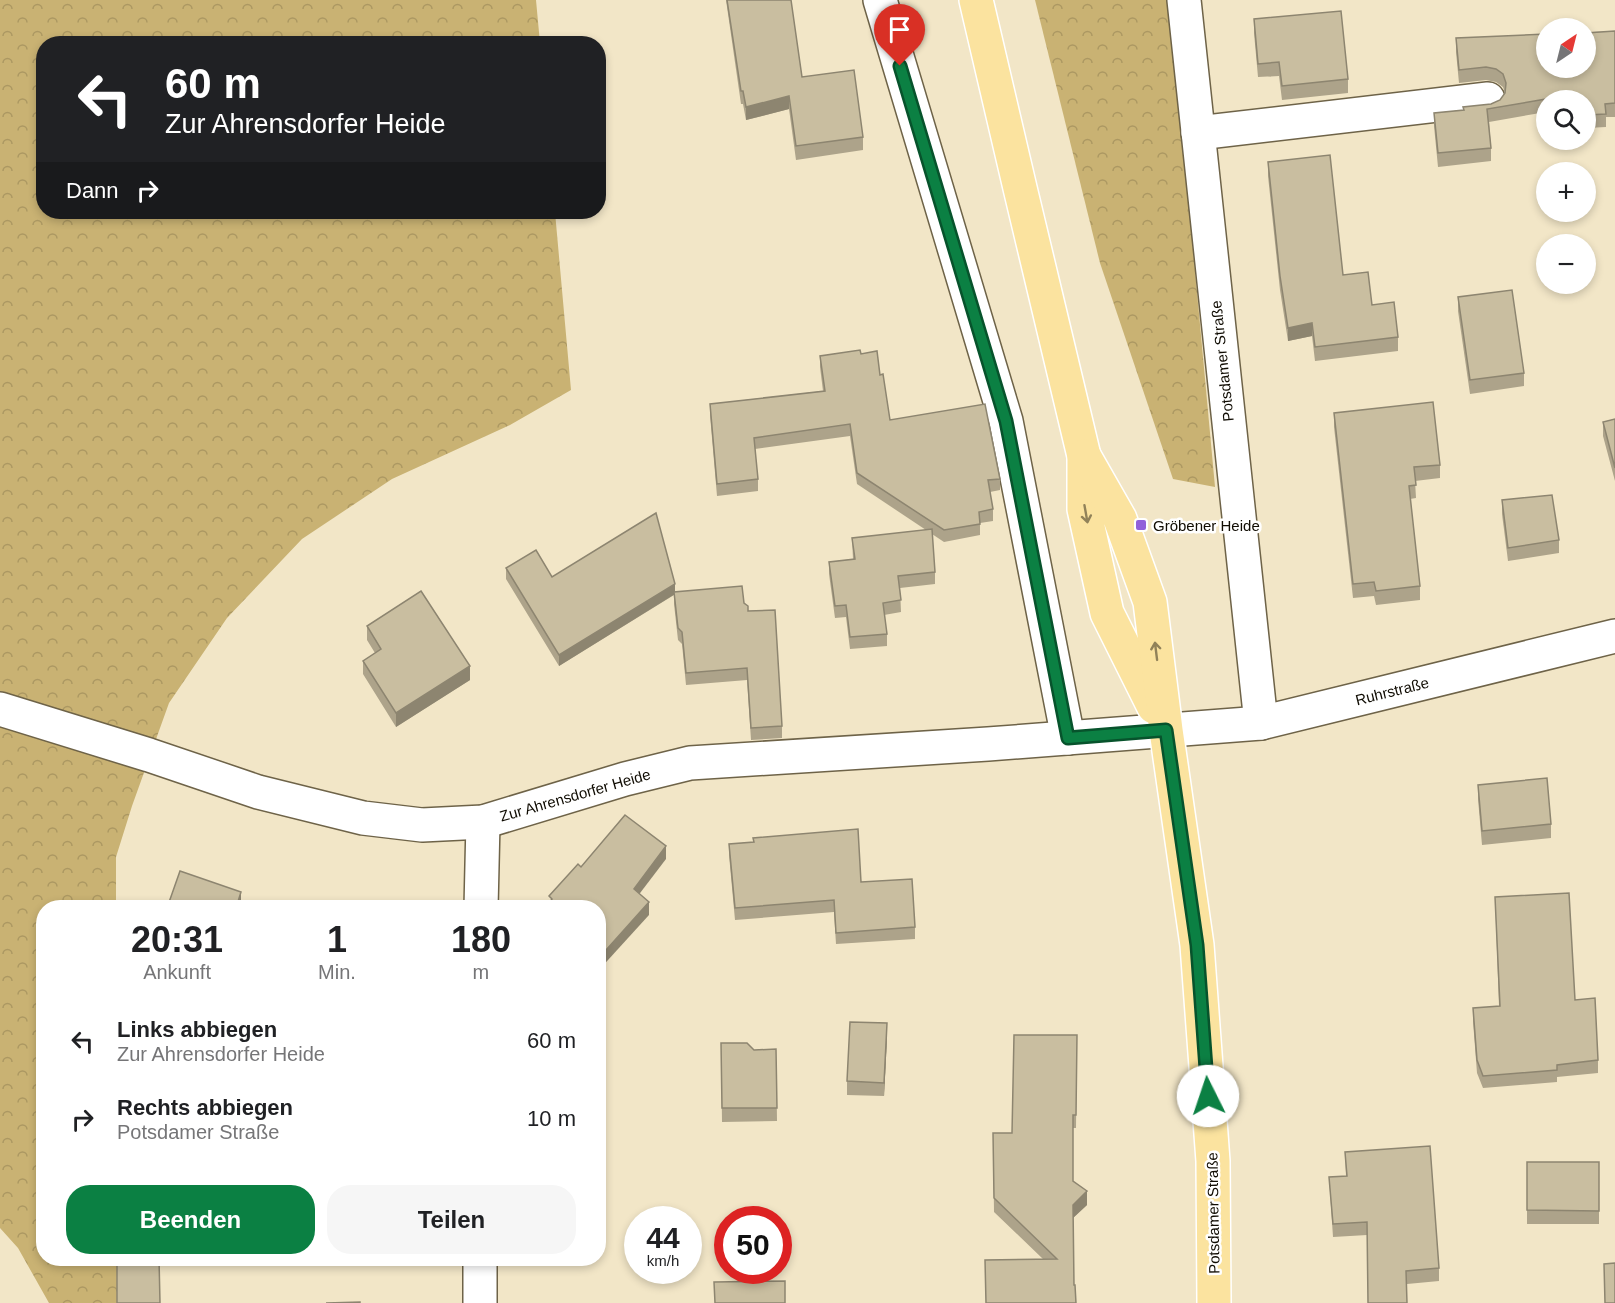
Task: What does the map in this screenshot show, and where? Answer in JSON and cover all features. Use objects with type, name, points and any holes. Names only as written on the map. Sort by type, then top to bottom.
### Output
[{"type":"main road","name":"Potsdamer Straße","points":[[976,0],[1084,456],[1084,509],[1107,613],[1166,730]]},
{"type":"main road","name":"Potsdamer Straße","points":[[1084,456],[1120,519],[1150,602],[1197,945],[1213,1161],[1214,1303]]},
{"type":"street","points":[[880,0],[1006,421],[1068,738]]},
{"type":"street","name":"Potsdamer Straße","points":[[1184,0],[1261,723]]},
{"type":"street","points":[[1198,133],[1488,99]]},
{"type":"street","name":"Ruhrstraße","points":[[1166,730],[1261,723],[1615,636]]},
{"type":"street","name":"Zur Ahrensdorfer Heide","points":[[0,709],[149,755],[258,792],[351,815],[422,825],[483,822],[625,779],[690,764],[1166,730]]},
{"type":"street","points":[[482,900],[483,822]]},
{"type":"street","points":[[480,1266],[480,1303]]},
{"type":"green space","points":[[0,0],[536,0],[539,36],[36,36],[36,219],[556,219],[571,390],[510,425],[392,479],[302,539],[227,618],[169,703],[116,857],[116,900],[36,900],[36,1266],[118,1266],[118,1303],[49,1303],[18,1248],[0,1228]]},
{"type":"green space","points":[[1035,0],[1170,0],[1215,487],[1173,479],[1100,263]]},
{"type":"building","points":[[727,0],[791,0],[802,77],[854,70],[863,137],[796,146],[789,96],[746,107],[743,91],[741,91]]},
{"type":"building","points":[[1341,11],[1348,79],[1282,86],[1279,62],[1258,64],[1254,19]]},
{"type":"building","points":[[1615,31],[1615,103],[1605,104],[1606,114],[1596,114],[1596,90],[1536,90],[1536,101],[1487,109],[1491,148],[1438,153],[1434,113],[1491,104],[1500,100],[1505,93],[1506,83],[1503,74],[1496,69],[1486,67],[1459,70],[1456,38],[1536,34],[1536,78],[1596,78],[1596,32]]},
{"type":"building","points":[[1330,155],[1343,275],[1368,272],[1372,305],[1394,302],[1398,337],[1315,347],[1312,323],[1288,328],[1268,162]]},
{"type":"building","points":[[1512,290],[1524,373],[1470,380],[1458,297]]},
{"type":"building","points":[[860,350],[861,354],[877,351],[890,420],[985,404],[1000,479],[988,480],[993,509],[979,512],[980,524],[944,530],[857,473],[850,424],[754,438],[758,479],[717,484],[710,404],[825,391],[820,356]]},
{"type":"building","points":[[1433,402],[1440,465],[1414,467],[1416,485],[1409,486],[1420,586],[1376,591],[1374,582],[1353,584],[1334,413]]},
{"type":"building","points":[[1615,419],[1615,468],[1603,422]]},
{"type":"building","points":[[1552,495],[1559,540],[1508,548],[1502,500]]},
{"type":"building","points":[[656,513],[675,584],[559,655],[506,568],[536,550],[552,577]]},
{"type":"building","points":[[932,529],[935,572],[898,576],[901,600],[883,603],[887,634],[850,637],[846,605],[835,606],[829,562],[855,559],[852,538]]},
{"type":"building","points":[[742,586],[744,603],[748,606],[748,611],[775,610],[782,726],[751,728],[747,668],[686,673],[682,632],[678,628],[674,592]]},
{"type":"building","points":[[421,591],[470,666],[396,713],[363,661],[381,649],[367,626]]},
{"type":"building","points":[[1547,778],[1551,824],[1482,831],[1478,785]]},
{"type":"building","points":[[625,815],[666,846],[634,889],[649,902],[606,950],[606,900],[551,900],[549,896],[578,864],[581,867]]},
{"type":"building","points":[[858,829],[861,882],[912,879],[915,927],[836,933],[834,900],[735,908],[729,844],[754,842],[753,838]]},
{"type":"building","points":[[180,871],[241,892],[238,900],[170,900]]},
{"type":"building","points":[[1569,893],[1575,1000],[1595,998],[1598,1060],[1557,1065],[1557,1070],[1483,1076],[1477,1060],[1473,1008],[1500,1006],[1495,897]]},
{"type":"building","points":[[850,1022],[887,1023],[884,1083],[847,1081]]},
{"type":"building","points":[[1014,1035],[1077,1035],[1076,1115],[1073,1115],[1073,1181],[1087,1191],[1073,1205],[1076,1303],[986,1303],[985,1260],[1057,1259],[994,1198],[993,1133],[1012,1133]]},
{"type":"building","points":[[721,1043],[747,1043],[754,1050],[776,1049],[777,1108],[722,1108]]},
{"type":"building","points":[[1430,1146],[1439,1268],[1406,1271],[1407,1303],[1368,1303],[1367,1222],[1333,1224],[1329,1177],[1347,1176],[1345,1152]]},
{"type":"building","points":[[1527,1162],[1599,1162],[1599,1211],[1527,1210]]},
{"type":"building","points":[[1615,1263],[1615,1303],[1605,1303],[1604,1264]]},
{"type":"building","points":[[117,1266],[159,1266],[160,1303],[117,1303]]},
{"type":"building","points":[[714,1284],[785,1284],[785,1303],[715,1303]]},
{"type":"place","name":"Gröbener Heide","points":[[1141,525]]},
{"type":"route","points":[[900,66],[1006,421],[1068,738],[1166,730],[1197,945],[1208,1096]]}]
